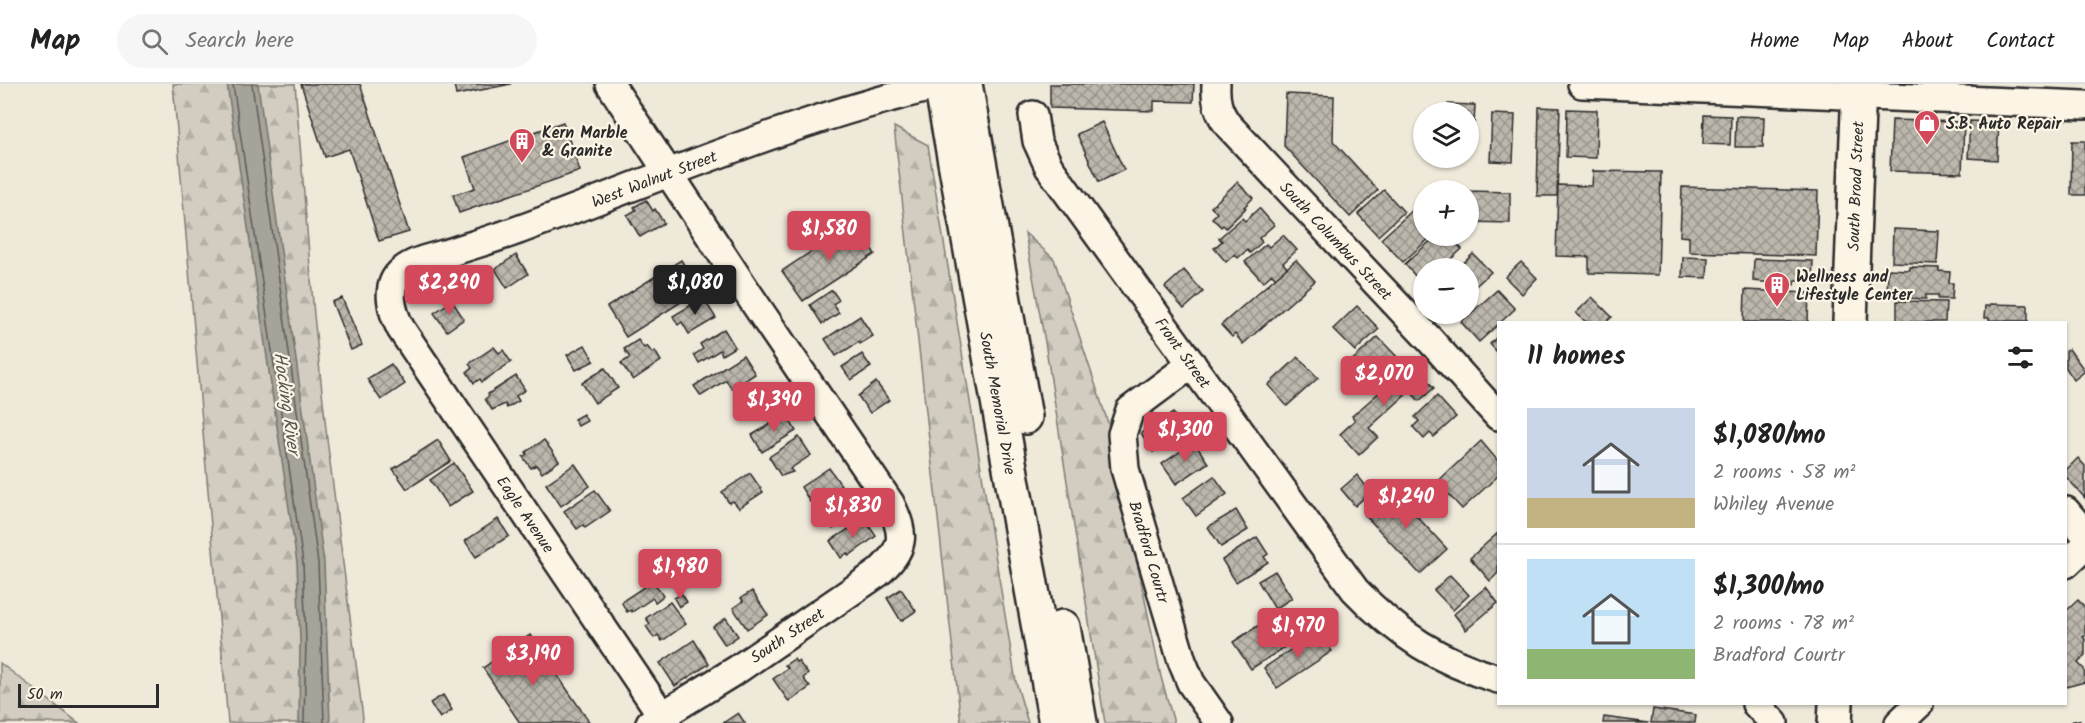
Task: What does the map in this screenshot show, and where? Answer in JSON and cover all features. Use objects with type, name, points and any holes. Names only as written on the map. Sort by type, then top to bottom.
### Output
[{"type":"main road","name":"South Memorial Drive","points":[[949,84],[1056,723]]},
{"type":"main road","name":"South Memorial Drive","points":[[949,84],[1080,723]]},
{"type":"main road","name":"South Broad Street","points":[[1850,321],[1858,89]]},
{"type":"main road","points":[[1835,723],[1836,705]]},
{"type":"street","points":[[610,84],[668,173]]},
{"type":"street","name":"West Walnut Street","points":[[391,302],[391,290],[395,280],[407,267],[518,230],[820,118],[900,94],[949,84]]},
{"type":"street","name":"South Columbus Street","points":[[1216,84],[1215,98],[1220,115],[1228,125],[1430,339],[1497,415]]},
{"type":"street","points":[[1582,84],[1705,91],[1858,89],[2085,105]]},
{"type":"street","name":"Front Street","points":[[1033,115],[1037,141],[1049,168],[1354,590],[1380,617],[1418,644],[1468,670],[1497,680]]},
{"type":"street","name":"South Street","points":[[660,720],[878,573],[890,562],[898,550],[902,529],[890,503],[668,173]]},
{"type":"street","name":"Eagle Avenue","points":[[391,302],[394,316],[401,329],[660,720]]},
{"type":"street","name":"Bradford Courtr","points":[[1192,364],[1130,410],[1122,434],[1125,469],[1182,661],[1191,683],[1219,723]]},
{"type":"street","points":[[2067,512],[2085,534]]},
{"type":"street","points":[[2067,563],[2085,546]]},
{"type":"street","points":[[1757,705],[1774,723]]},
{"type":"green space","points":[[173,84],[295,84],[314,315],[327,439],[362,723],[228,723]]},
{"type":"green space","points":[[894,127],[928,145],[1016,682],[1028,723],[961,723]]},
{"type":"green space","points":[[1025,233],[1054,259],[1108,423],[1161,677],[1174,723],[1105,723],[1045,342]]},
{"type":"green space","points":[[0,663],[79,723],[0,723]]},
{"type":"water","name":"Hocking River","points":[[227,84],[258,84],[324,563],[330,723],[299,723],[300,641],[297,563]]},
{"type":"building","points":[[301,84],[360,84],[409,232],[379,241],[349,149],[325,157]]},
{"type":"building","points":[[454,84],[511,84],[456,95]]},
{"type":"building","points":[[1050,84],[1194,84],[1193,102],[1154,101],[1154,111],[1050,108]]},
{"type":"building","points":[[1286,94],[1334,96],[1333,141],[1378,190],[1350,217],[1284,146]]},
{"type":"building","points":[[1539,107],[1560,108],[1557,196],[1537,196]]},
{"type":"building","points":[[1567,109],[1597,110],[1596,158],[1566,157]]},
{"type":"building","points":[[1492,114],[1515,115],[1513,162],[1490,161]]},
{"type":"building","points":[[1704,115],[1731,116],[1730,145],[1703,144]]},
{"type":"building","points":[[1736,116],[1764,117],[1763,147],[1735,147]]},
{"type":"building","name":"S.B. Auto Repair","points":[[1892,120],[1964,122],[1962,173],[1890,171]]},
{"type":"building","points":[[1970,121],[1999,122],[1997,160],[1968,158]]},
{"type":"building","name":"Kern Marble & Granite","points":[[563,122],[580,171],[459,213],[453,195],[475,188],[464,157]]},
{"type":"building","points":[[1102,122],[1124,170],[1099,182],[1077,134]]},
{"type":"building","points":[[2072,141],[2085,141],[2085,195],[2071,195]]},
{"type":"building","points":[[1593,171],[1661,172],[1658,275],[1589,273],[1589,257],[1556,256],[1558,185],[1592,186]]},
{"type":"building","points":[[1237,182],[1253,198],[1226,228],[1223,225],[1221,227],[1212,218],[1217,213],[1211,207]]},
{"type":"building","points":[[1682,187],[1818,191],[1816,256],[1689,252],[1689,237],[1680,236]]},
{"type":"building","points":[[1384,190],[1404,212],[1378,236],[1358,214]]},
{"type":"building","points":[[1479,191],[1510,192],[1510,223],[1479,222]]},
{"type":"building","points":[[646,200],[664,223],[640,237],[627,215],[636,210],[634,207]]},
{"type":"building","points":[[1259,208],[1274,225],[1259,238],[1262,242],[1250,253],[1247,250],[1238,258],[1235,254],[1226,262],[1214,248],[1222,241],[1219,238],[1242,218],[1245,221]]},
{"type":"building","points":[[1413,210],[1413,246],[1421,246],[1403,262],[1381,239]]},
{"type":"building","points":[[854,223],[875,254],[803,301],[782,271]]},
{"type":"building","points":[[1893,229],[1939,231],[1937,264],[1892,262]]},
{"type":"building","points":[[1283,235],[1297,250],[1283,263],[1287,268],[1276,278],[1272,274],[1263,282],[1245,262],[1266,244],[1269,247]]},
{"type":"building","points":[[1425,246],[1459,246],[1462,249],[1452,258],[1413,258],[1413,273],[1405,264]]},
{"type":"building","points":[[516,255],[528,274],[507,288],[495,269]]},
{"type":"building","points":[[1683,257],[1708,258],[1707,278],[1682,277]]},
{"type":"building","points":[[1754,259],[1813,261],[1812,280],[1795,280],[1794,285],[1753,281]]},
{"type":"building","points":[[681,260],[700,290],[626,337],[607,307]]},
{"type":"building","points":[[1296,260],[1315,281],[1243,344],[1235,334],[1232,337],[1221,325]]},
{"type":"building","points":[[1479,260],[1491,272],[1479,283]]},
{"type":"building","points":[[1521,262],[1537,278],[1522,294],[1505,277]]},
{"type":"building","points":[[1910,267],[1939,268],[1939,271],[1950,272],[1949,283],[1953,283],[1952,299],[1938,299],[1938,295],[1926,295],[1926,299],[1887,297],[1888,269],[1910,270]]},
{"type":"building","points":[[1184,270],[1203,292],[1184,309],[1165,287]]},
{"type":"building","points":[[832,290],[839,300],[833,304],[839,313],[822,324],[810,305]]},
{"type":"building","points":[[1497,290],[1515,309],[1502,321],[1497,321],[1497,326],[1479,342],[1463,324],[1479,324],[1479,306]]},
{"type":"building","name":"Wellness and Lifestyle Center","points":[[1745,290],[1809,293],[1808,321],[1744,321]]},
{"type":"building","points":[[1592,297],[1612,317],[1607,321],[1585,321],[1576,313]]},
{"type":"building","points":[[342,298],[362,345],[351,350],[332,302]]},
{"type":"building","points":[[703,298],[716,318],[689,334],[682,322],[678,325],[673,316]]},
{"type":"building","points":[[452,301],[464,319],[447,331],[434,313]]},
{"type":"building","points":[[1897,301],[1946,302],[1945,321],[1897,321]]},
{"type":"building","points":[[1990,304],[2028,305],[2028,321],[1984,318],[1985,306],[1990,306]]},
{"type":"building","points":[[1357,306],[1379,329],[1355,351],[1333,329]]},
{"type":"building","points":[[860,316],[873,336],[836,356],[825,339]]},
{"type":"building","points":[[724,329],[735,347],[722,355],[720,350],[699,363],[694,355],[703,349],[700,344]]},
{"type":"building","points":[[1378,337],[1400,360],[1380,380],[1377,377],[1369,385],[1348,364]]},
{"type":"building","points":[[1497,337],[1497,352],[1490,344]]},
{"type":"building","points":[[638,340],[644,348],[647,346],[652,353],[655,351],[661,361],[633,380],[621,363],[630,358],[624,349]]},
{"type":"building","points":[[585,345],[594,361],[576,370],[567,355]]},
{"type":"building","points":[[494,347],[499,353],[503,350],[511,362],[482,382],[480,379],[474,383],[467,372],[472,368],[469,364]]},
{"type":"building","points":[[2069,349],[2085,371],[2074,380],[2067,370],[2067,350]]},
{"type":"building","points":[[862,354],[871,367],[851,380],[842,367]]},
{"type":"building","points":[[743,355],[755,374],[732,389],[726,380],[701,396],[694,386]]},
{"type":"building","points":[[1298,357],[1318,378],[1287,406],[1268,385]]},
{"type":"building","points":[[391,364],[405,384],[381,400],[367,379]]},
{"type":"building","points":[[1412,364],[1434,388],[1419,401],[1410,391],[1369,428],[1378,437],[1359,455],[1340,434],[1355,420],[1352,416]]},
{"type":"building","points":[[605,368],[618,388],[595,403],[582,383]]},
{"type":"building","points":[[516,376],[525,390],[516,396],[519,401],[507,408],[505,404],[492,410],[485,399],[489,396],[488,394]]},
{"type":"building","points":[[876,382],[889,400],[870,413],[858,396]]},
{"type":"building","points":[[772,386],[779,397],[774,401],[777,405],[760,416],[756,411],[747,417],[738,404],[746,398],[744,394],[753,389],[757,395]]},
{"type":"building","points":[[1437,396],[1456,417],[1434,437],[1430,433],[1424,439],[1413,427],[1419,421],[1415,417]]},
{"type":"building","points":[[1173,413],[1184,432],[1153,452],[1141,433]]},
{"type":"building","points":[[583,414],[587,421],[578,426],[574,419]]},
{"type":"building","points":[[786,414],[796,431],[762,452],[752,435]]},
{"type":"building","points":[[799,437],[811,455],[790,469],[793,472],[781,476],[769,457]]},
{"type":"building","points":[[438,440],[451,461],[407,489],[393,469]]},
{"type":"building","points":[[544,440],[559,461],[542,473],[536,465],[531,468],[523,457],[527,454],[526,452]]},
{"type":"building","points":[[1481,441],[1497,460],[1497,477],[1462,509],[1437,482]]},
{"type":"building","points":[[1194,442],[1208,463],[1176,484],[1162,464]]},
{"type":"building","points":[[2078,458],[2085,466],[2085,498],[2067,478],[2067,469]]},
{"type":"building","points":[[454,463],[473,491],[448,507],[430,480]]},
{"type":"building","points":[[575,464],[590,486],[561,506],[546,484]]},
{"type":"building","points":[[829,468],[841,485],[820,499],[818,496],[810,502],[801,487]]},
{"type":"building","points":[[750,473],[763,492],[739,508],[733,501],[729,503],[722,492]]},
{"type":"building","points":[[1357,475],[1371,492],[1355,506],[1341,489]]},
{"type":"building","points":[[1214,476],[1227,494],[1196,516],[1183,498]]},
{"type":"building","points":[[1398,485],[1419,508],[1414,513],[1447,549],[1420,574],[1365,515]]},
{"type":"building","points":[[595,490],[610,511],[585,528],[583,525],[577,529],[564,511]]},
{"type":"building","points":[[840,497],[852,515],[833,529],[820,511]]},
{"type":"building","points":[[1236,510],[1248,530],[1221,547],[1208,527]]},
{"type":"building","points":[[498,519],[509,536],[476,557],[465,541]]},
{"type":"building","points":[[864,519],[876,536],[849,556],[847,553],[841,558],[830,541]]},
{"type":"building","points":[[1497,534],[1497,574],[1490,581],[1470,558]]},
{"type":"building","points":[[1257,537],[1268,554],[1264,557],[1268,562],[1236,582],[1222,560]]},
{"type":"building","points":[[697,559],[703,568],[696,573],[690,563]]},
{"type":"building","points":[[1275,571],[1292,598],[1275,609],[1258,581]]},
{"type":"building","points":[[1450,575],[1469,595],[1453,610],[1434,590]]},
{"type":"building","points":[[653,581],[663,596],[655,602],[653,598],[632,612],[631,610],[627,612],[622,603],[624,600]]},
{"type":"building","points":[[1486,587],[1497,602],[1466,630],[1454,614]]},
{"type":"building","points":[[901,589],[916,611],[901,621],[887,598]]},
{"type":"building","points":[[752,591],[768,615],[747,629],[733,608],[743,601],[741,598]]},
{"type":"building","points":[[682,594],[687,602],[679,607],[674,598]]},
{"type":"building","points":[[2078,600],[2085,607],[2085,636],[2083,637],[2085,656],[2078,663],[2084,669],[2085,682],[2067,687],[2067,610]]},
{"type":"building","points":[[670,602],[686,624],[662,641],[658,635],[654,638],[646,626],[650,624],[646,618]]},
{"type":"building","points":[[1279,612],[1297,639],[1251,669],[1233,642]]},
{"type":"building","points":[[726,618],[738,636],[725,645],[713,627]]},
{"type":"building","points":[[1318,631],[1332,651],[1277,688],[1264,668]]},
{"type":"building","points":[[530,635],[590,723],[520,723],[483,668]]},
{"type":"building","points":[[694,640],[709,664],[675,686],[660,663]]},
{"type":"building","points":[[794,659],[808,674],[803,678],[810,687],[789,702],[773,679],[788,668],[785,665]]},
{"type":"building","points":[[443,695],[452,710],[440,718],[430,703]]},
{"type":"building","points":[[1653,709],[1696,715],[1695,723],[1651,723]]},
{"type":"building","points":[[738,713],[745,723],[723,723]]},
{"type":"building","points":[[1604,717],[1649,723],[1603,723]]},
{"type":"railway","points":[[2072,723],[2085,720]]},
{"type":"place","name":"S.B. Auto Repair","points":[[1927,146]]},
{"type":"place","name":"Kern Marble & Granite","points":[[522,164]]},
{"type":"place","name":"Wellness and Lifestyle Center","points":[[1777,308]]}]
